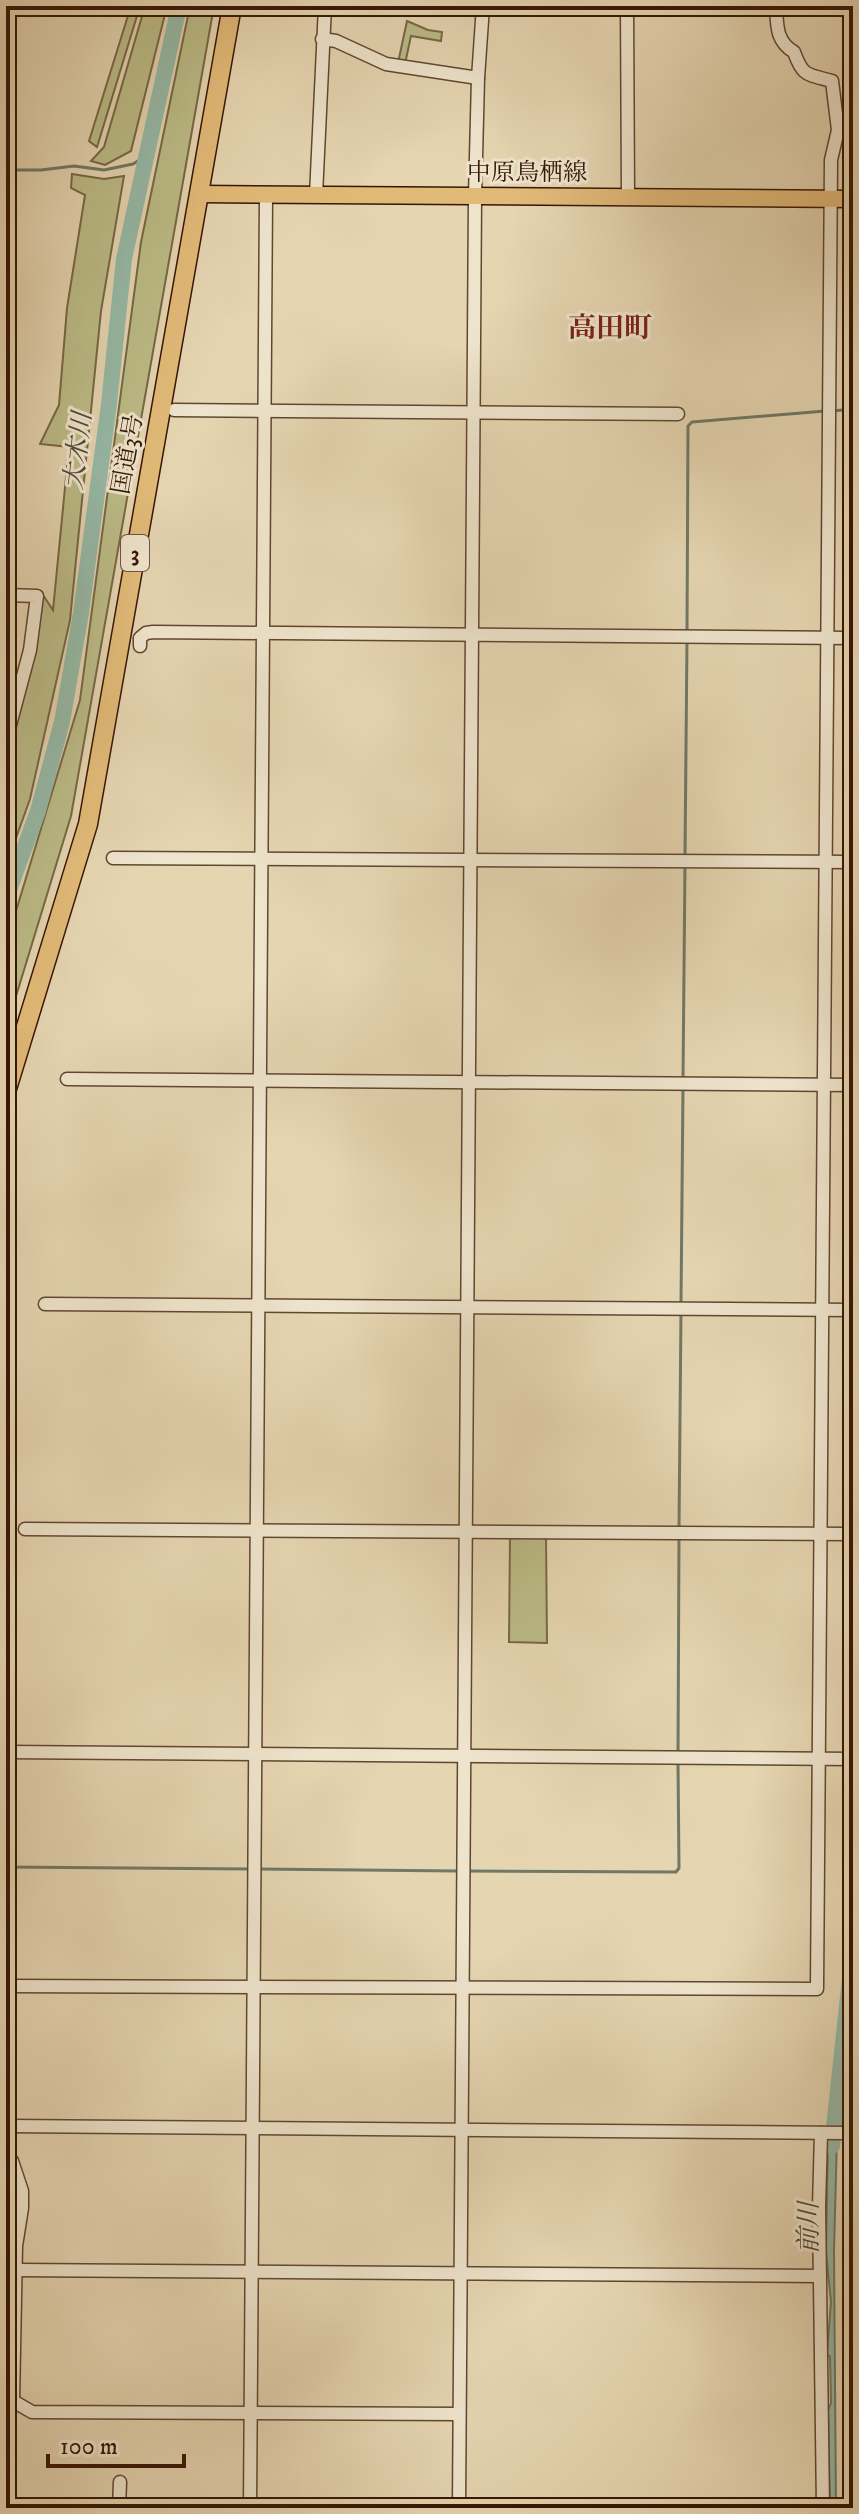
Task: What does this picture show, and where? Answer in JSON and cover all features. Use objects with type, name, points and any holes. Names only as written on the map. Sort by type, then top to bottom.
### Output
[{"type":"highway","name":"国道3号","points":[[6,1092],[88,824],[232,6]]},
{"type":"main road","name":"中原鳥栖線","points":[[200,194],[853,199]]},
{"type":"street","points":[[316,195],[325,6]]},
{"type":"street","points":[[459,2508],[475,196],[483,6]]},
{"type":"street","points":[[627,6],[628,197]]},
{"type":"street","points":[[6,1986],[817,1989],[831,160],[838,130],[832,81],[804,73],[794,52],[783,46],[777,32],[776,6]]},
{"type":"street","points":[[322,39],[336,41],[386,64],[478,78]]},
{"type":"street","points":[[250,2508],[266,195]]},
{"type":"street","points":[[174,410],[678,414]]},
{"type":"street","points":[[6,595],[37,596],[30,650],[6,740]]},
{"type":"street","points":[[140,646],[140,638],[153,632],[853,638]]},
{"type":"street","points":[[113,858],[853,862]]},
{"type":"street","points":[[67,1079],[853,1085]]},
{"type":"street","points":[[45,1304],[853,1310]]},
{"type":"street","points":[[25,1529],[853,1534]]},
{"type":"street","points":[[6,1752],[853,1759]]},
{"type":"street","points":[[6,2126],[843,2133]]},
{"type":"street","points":[[822,2133],[823,2508]]},
{"type":"street","points":[[6,2156],[12,2161],[22,2191],[10,2401],[32,2412],[459,2414]]},
{"type":"street","points":[[16,2270],[820,2276]]},
{"type":"street","points":[[119,2508],[120,2482]]},
{"type":"green space","points":[[131,6],[140,6],[97,147],[89,141]]},
{"type":"green space","points":[[145,6],[167,6],[131,151],[105,165],[91,161],[104,147]]},
{"type":"green space","points":[[190,6],[214,6],[71,816],[6,1029],[6,944],[80,700],[141,242]]},
{"type":"green space","points":[[407,21],[442,32],[441,41],[411,36],[405,64],[398,63]]},
{"type":"green space","points":[[72,174],[104,179],[124,176],[101,311],[70,620],[30,799],[6,866],[6,750],[41,592],[53,610],[69,447],[40,444],[59,405],[67,308],[85,195],[71,188]]},
{"type":"green space","points":[[510,1536],[546,1536],[547,1643],[509,1642]]},
{"type":"shaded area","points":[[828,2137],[837,2137],[834,2251],[836,2508],[830,2508],[828,2411],[831,2403],[830,2357],[827,2354],[831,2302],[826,2252]]},
{"type":"waterway","name":"大木川","points":[[6,898],[38,811],[62,722],[81,613],[109,404],[124,259],[179,6]]},
{"type":"waterway","points":[[6,170],[74,166],[104,170],[133,164],[146,156]]},
{"type":"waterway","points":[[832,411],[853,409]]},
{"type":"waterway","points":[[687,632],[688,426],[692,422],[825,411]]},
{"type":"waterway","points":[[685,856],[687,639]]},
{"type":"waterway","points":[[683,1080],[685,863]]},
{"type":"waterway","points":[[681,1304],[683,1087]]},
{"type":"waterway","points":[[679,1528],[681,1311]]},
{"type":"waterway","points":[[678,1756],[679,1535]]},
{"type":"waterway","points":[[466,1871],[676,1872],[679,1868],[678,1763]]},
{"type":"waterway","points":[[6,1867],[250,1869]]},
{"type":"waterway","points":[[258,1869],[458,1871]]},
{"type":"waterway","name":"前川","points":[[832,2146],[853,1950]]},
{"type":"waterway","points":[[852,2098],[853,2086]]},
{"type":"waterway","points":[[847,2240],[851,2107]]},
{"type":"waterway","points":[[847,2248],[847,2382]]},
{"type":"waterway","points":[[848,2395],[849,2508]]},
{"type":"district","name":"高田町","points":[[610,327]]}]
